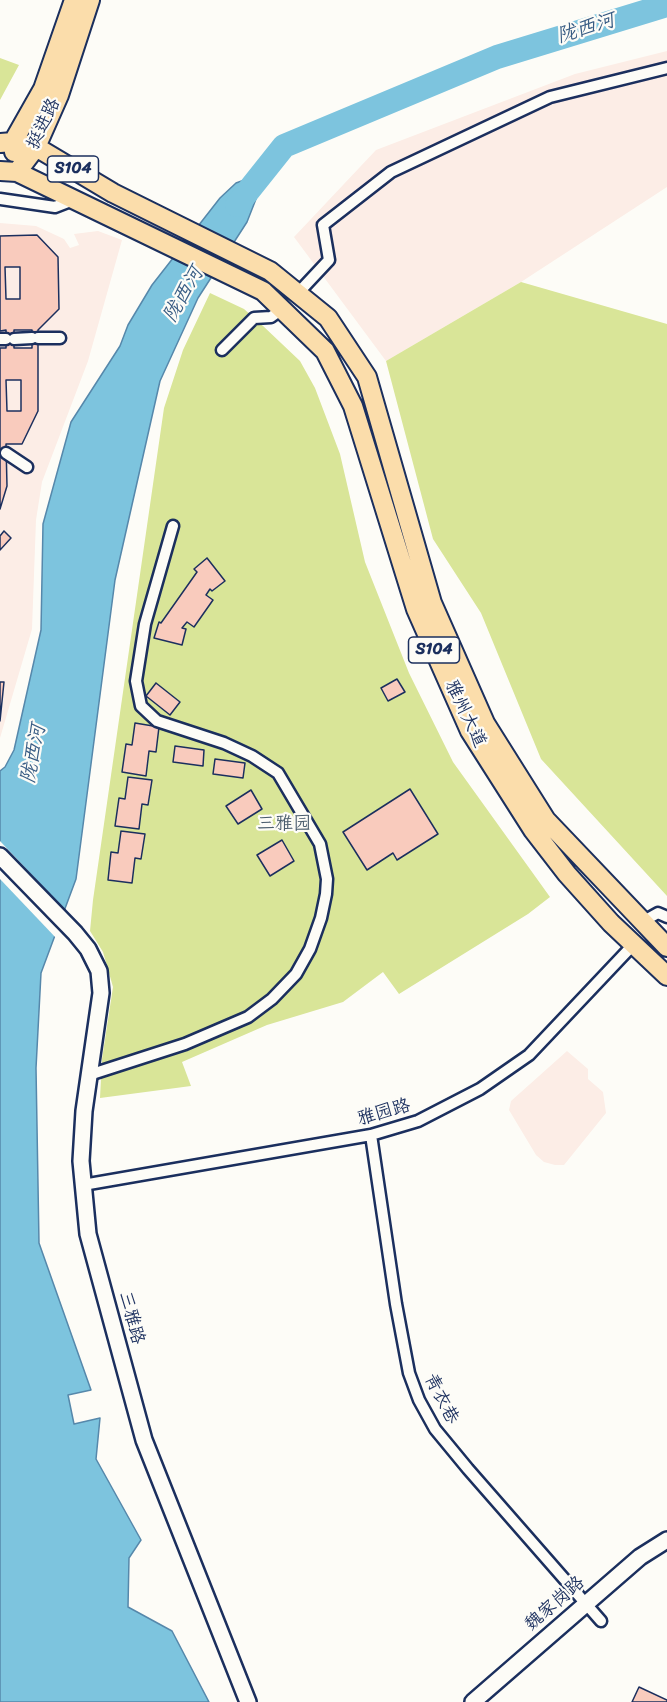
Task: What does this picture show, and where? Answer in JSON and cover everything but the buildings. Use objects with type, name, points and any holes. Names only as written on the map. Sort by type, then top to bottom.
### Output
[{"type":"main road","name":"挺进路","points":[[9,171],[6,143],[43,88],[74,0]]},
{"type":"main road","name":"挺进路","points":[[9,171],[36,147],[58,94],[90,0]]},
{"type":"main road","name":"S104","points":[[6,143],[36,147]]},
{"type":"main road","name":"雅州大道","points":[[36,147],[113,193],[270,271],[299,292],[328,318],[367,377],[432,603],[485,723],[546,820],[667,947]]},
{"type":"main road","name":"S104","points":[[9,171],[73,200]]},
{"type":"main road","name":"雅州大道","points":[[73,200],[263,291],[325,351],[353,406],[416,609],[470,732],[533,830],[567,874],[633,945],[667,976]]},
{"type":"street","points":[[299,292],[329,260],[323,225],[391,172],[550,97],[667,68]]},
{"type":"street","points":[[0,199],[55,207],[73,200]]},
{"type":"street","points":[[222,350],[254,318],[271,317],[282,309]]},
{"type":"street","points":[[7,339],[60,338]]},
{"type":"street","points":[[6,453],[27,467]]},
{"type":"street","points":[[89,1075],[185,1044],[248,1017],[272,999],[296,974],[310,949],[321,918],[327,879],[320,844],[278,773],[252,756],[224,743],[157,721],[141,706],[136,681],[145,624],[173,525]]},
{"type":"street","name":"三雅路","points":[[0,856],[75,933],[88,949],[99,971],[101,993],[84,1111],[83,1185],[88,1234],[144,1440],[248,1702]]},
{"type":"street","points":[[642,922],[658,913],[667,917]]},
{"type":"street","name":"雅园路","points":[[83,1185],[371,1136],[418,1121],[480,1089],[529,1055],[633,945]]},
{"type":"street","name":"青衣巷","points":[[371,1136],[396,1304],[409,1373],[419,1401],[435,1429],[461,1461],[602,1622]]},
{"type":"street","name":"魏家岗路","points":[[473,1702],[586,1602],[640,1557],[667,1540]]},
{"type":"shaded area","points":[[667,51],[667,187],[521,282],[386,361],[294,237],[376,150],[575,74]]},
{"type":"shaded area","points":[[0,223],[36,226],[64,239],[70,248],[79,245],[74,234],[98,231],[122,240],[88,361],[42,482],[36,520],[32,629],[0,738]]},
{"type":"shaded area","points":[[567,1051],[588,1069],[588,1079],[603,1092],[606,1113],[564,1165],[555,1165],[544,1162],[536,1155],[509,1110],[511,1101]]},
{"type":"green space","points":[[0,58],[19,65],[0,100]]},
{"type":"green space","points":[[521,282],[667,324],[667,896],[541,759],[481,613],[433,539],[386,361]]},
{"type":"green space","name":"三雅园","points":[[210,293],[244,309],[300,361],[315,388],[340,454],[365,562],[409,673],[453,762],[550,897],[528,914],[399,994],[383,972],[343,1002],[267,1025],[182,1062],[191,1086],[100,1098],[102,1059],[113,987],[103,952],[90,931],[93,900],[164,408],[183,350]]},
{"type":"water","points":[[258,175],[256,199],[247,222],[198,298],[160,381],[115,580],[76,879],[41,973],[36,1068],[39,1243],[91,1390],[68,1395],[74,1424],[100,1418],[96,1459],[141,1540],[129,1558],[128,1607],[172,1631],[209,1702],[0,1702],[0,771],[5,767],[14,750],[41,630],[43,524],[71,422],[120,346],[128,325],[152,285],[220,198],[236,183]]},
{"type":"pier","points":[[0,841],[67,912],[57,939],[0,879]]},
{"type":"waterway","name":"陇西河","points":[[237,205],[284,146],[497,57],[667,5]]}]
